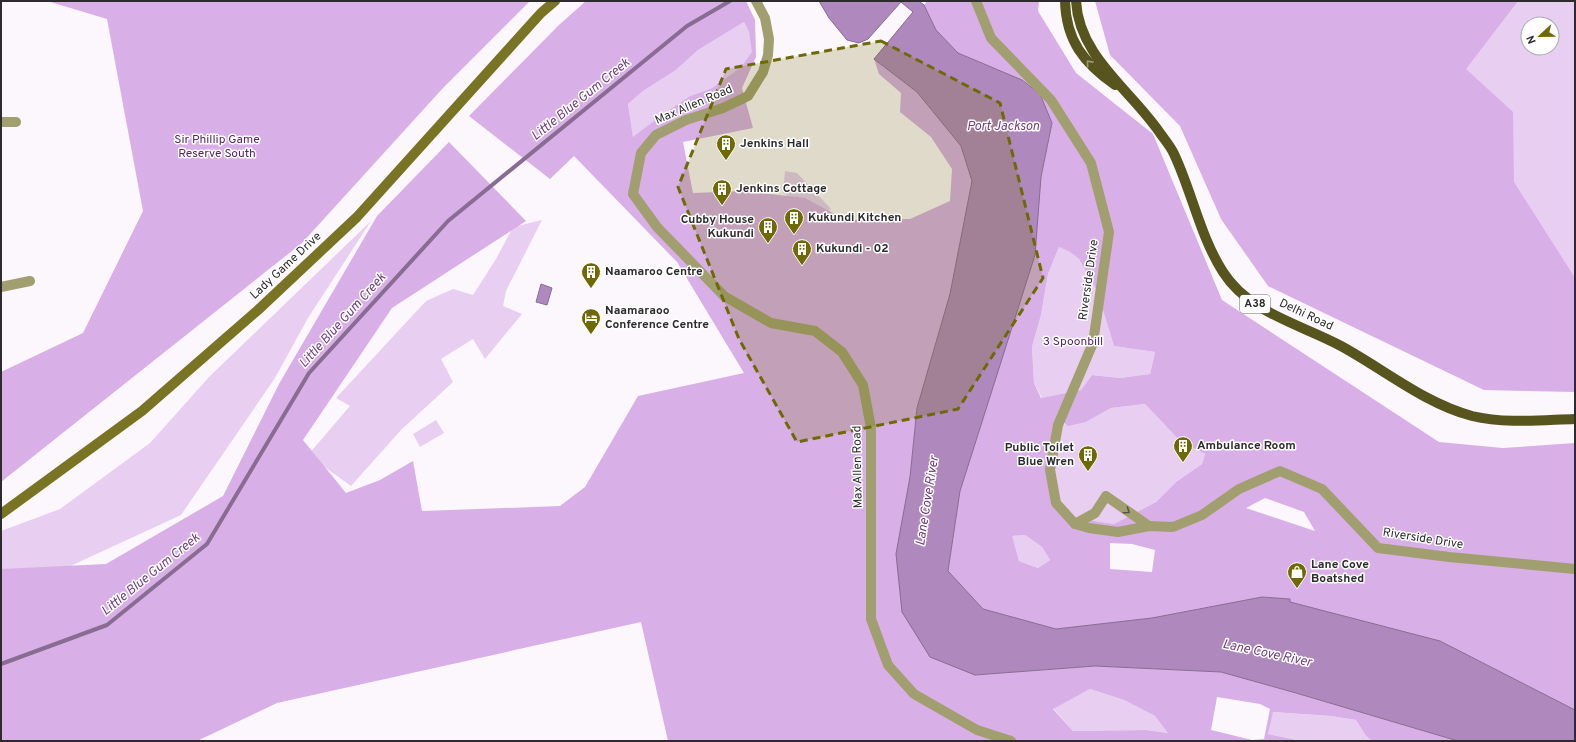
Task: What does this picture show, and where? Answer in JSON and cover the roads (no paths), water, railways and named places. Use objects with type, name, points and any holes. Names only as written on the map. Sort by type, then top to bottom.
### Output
[{"type":"main road","name":"Lady Game Drive","points":[[1,514],[142,411],[258,310],[357,217],[541,13],[555,1]]},
{"type":"main road","name":"Delhi Road","points":[[1065,1],[1065,13],[1069,29],[1082,55],[1091,66],[1143,109],[1174,152],[1213,254],[1223,273],[1250,301],[1273,315],[1313,332],[1342,347],[1434,402],[1455,411],[1496,420],[1575,419]]},
{"type":"main road","name":"Delhi Road","points":[[1076,1],[1081,28],[1088,43],[1097,58],[1129,96]]},
{"type":"street","name":"Max Allen Road","points":[[756,1],[765,18],[769,39],[768,55],[763,72],[748,96],[723,108],[686,120],[656,135],[641,153],[633,194],[657,227],[724,296],[772,323],[815,331],[842,352],[864,385],[872,428],[871,619],[888,665],[914,694],[977,730],[1011,741]]},
{"type":"street","name":"Riverside Drive","points":[[976,1],[991,38],[1051,100],[1091,163],[1109,232],[1093,343],[1058,425],[1050,470],[1056,503],[1075,524],[1089,528],[1118,532],[1149,526],[1172,527],[1202,515],[1239,489],[1280,472],[1322,489],[1378,548],[1449,557],[1575,569]]},
{"type":"street","points":[[1,122],[16,122]]},
{"type":"street","points":[[1,287],[30,281]]},
{"type":"street","points":[[1075,524],[1095,513],[1106,496],[1149,526]]},
{"type":"water","name":"Port Jackson","points":[[819,1],[919,1],[924,5],[936,30],[958,53],[1022,80],[1040,94],[1052,123],[1041,177],[1035,255],[960,491],[948,571],[983,609],[1056,629],[1152,618],[1262,597],[1290,599],[1290,602],[1440,641],[1575,710],[1575,741],[1458,741],[1221,672],[1095,666],[975,675],[930,657],[902,612],[896,554],[910,477],[917,408],[950,294],[972,181],[961,146],[917,92],[874,59],[913,12],[901,2],[868,39],[859,43],[847,40],[829,18]]},
{"type":"water","points":[[541,284],[552,288],[547,305],[536,302]]},
{"type":"waterway","name":"Little Blue Gum Creek","points":[[1,664],[107,625],[207,544],[309,373],[448,221],[687,26],[730,1]]},
{"type":"place","name":"Jenkins Hall","points":[[726,161]]},
{"type":"place","name":"Jenkins Cottage","points":[[722,206]]},
{"type":"place","name":"Kukundi Kitchen","points":[[794,235]]},
{"type":"place","name":"Cubby House Kukundi","points":[[768,244]]},
{"type":"place","name":"Kukundi - 02","points":[[802,266]]},
{"type":"place","name":"Naamaroo Centre","points":[[591,289]]},
{"type":"place","name":"Naamaraoo Conference Centre","points":[[591,335]]},
{"type":"place","name":"Ambulance Room","points":[[1183,463]]},
{"type":"place","name":"Public Toilet Blue Wren","points":[[1088,472]]},
{"type":"place","name":"Lane Cove Boatshed","points":[[1297,589]]},
{"type":"park label","name":"Sir Phillip Game Reserve South","points":[[217,147]]},
{"type":"park label","name":"3 Spoonbill","points":[[1073,342]]},
{"type":"water label","name":"Lane Cove River","points":[[928,501]]},
{"type":"water label","name":"Lane Cove River","points":[[1267,654]]}]
